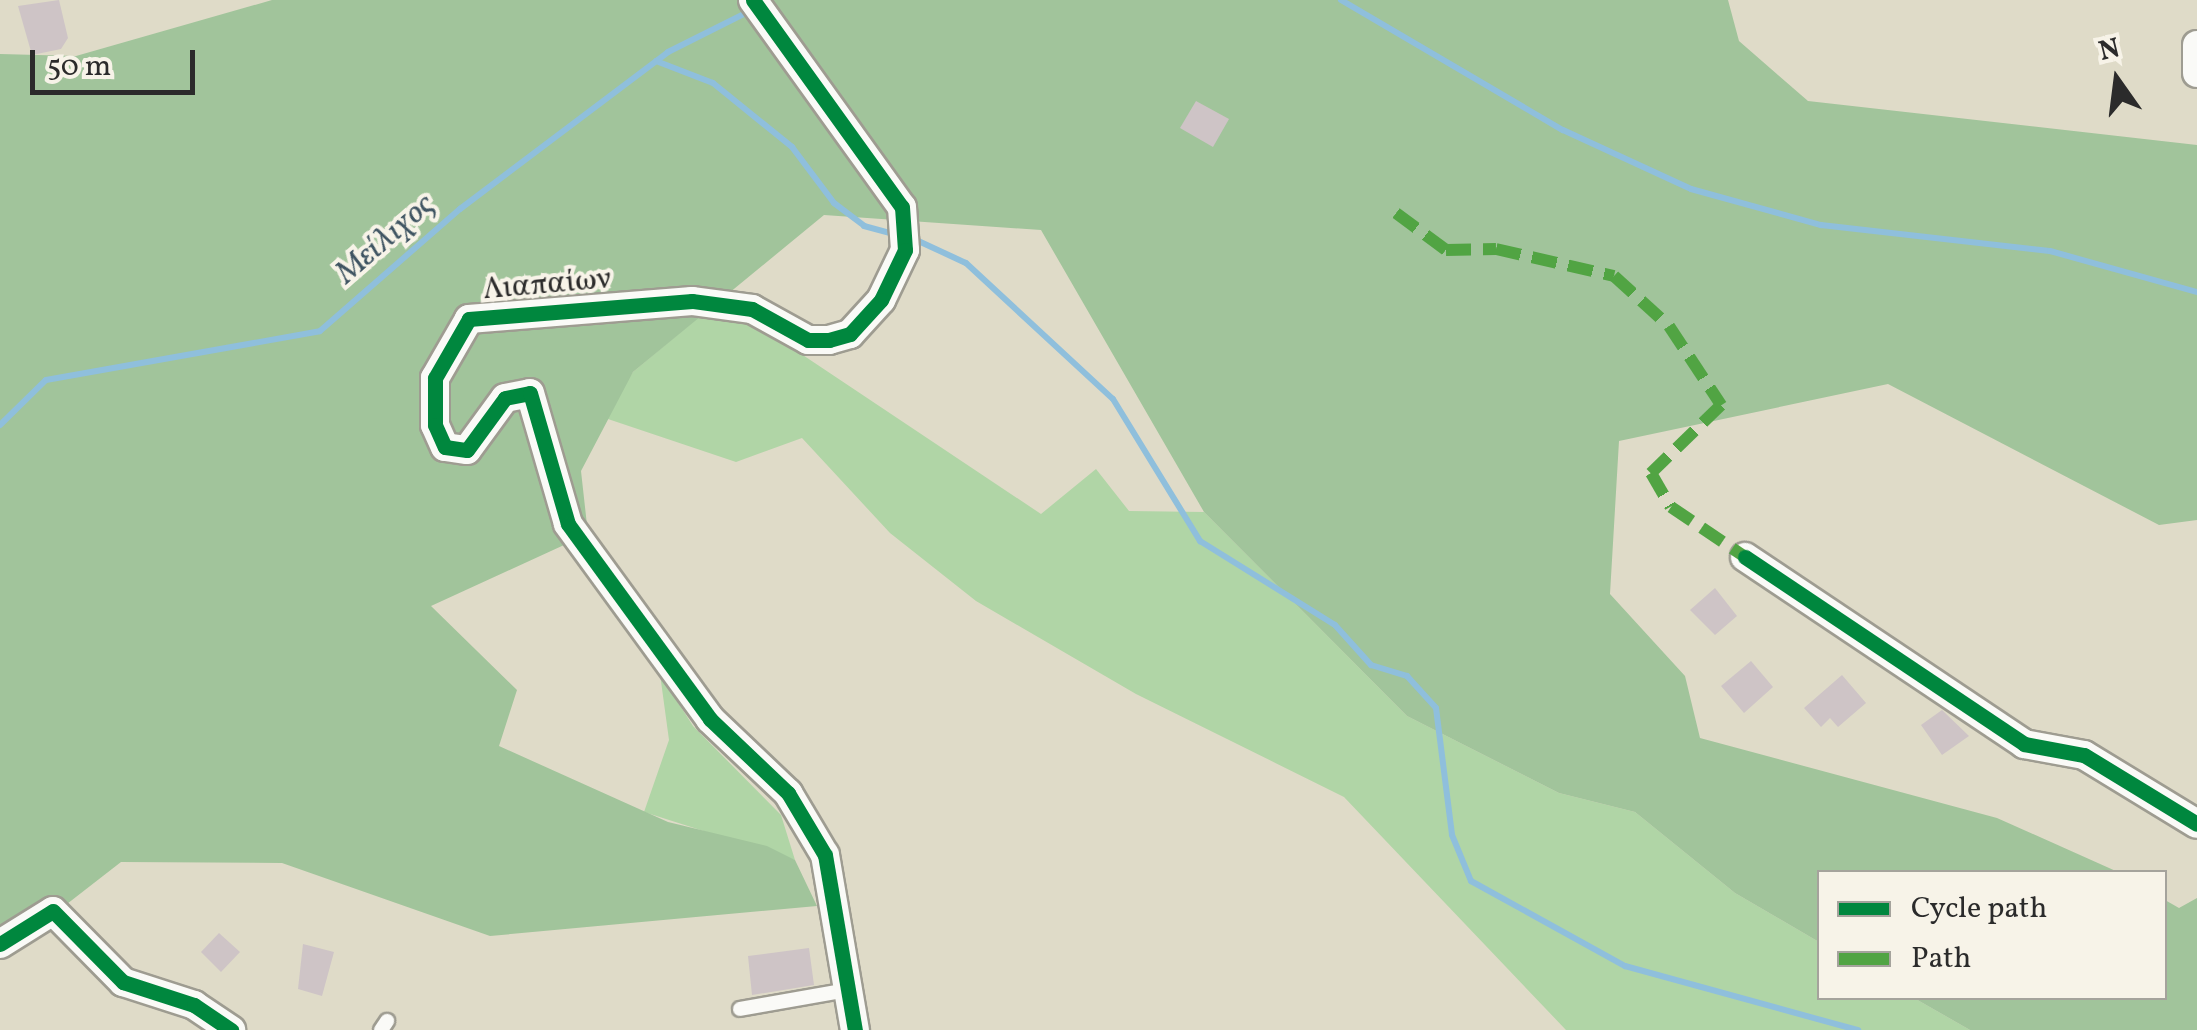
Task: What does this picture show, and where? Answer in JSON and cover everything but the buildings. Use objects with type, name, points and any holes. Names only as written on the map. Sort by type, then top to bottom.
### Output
[{"type":"street","name":"Λιαπαίων","points":[[758,10],[889,185],[906,238],[882,300],[850,334],[829,340],[808,340],[752,309],[692,301],[469,319],[435,378],[444,447],[467,450],[505,398],[530,393],[568,524],[710,719],[788,792],[825,855],[857,1029]]},
{"type":"street","points":[[2197,44],[2197,73]]},
{"type":"street","points":[[1745,557],[2024,744],[2084,754],[2197,824]]},
{"type":"street","points":[[0,944],[53,911],[123,982],[194,1005],[230,1030]]},
{"type":"lane","points":[[740,1009],[849,990]]},
{"type":"green space","points":[[272,0],[1728,0],[1739,41],[1808,101],[2197,145],[2197,520],[2159,525],[1888,384],[1619,441],[1610,594],[1685,676],[1700,738],[1997,818],[2114,870],[1817,870],[1817,941],[1735,893],[1635,812],[1559,793],[1407,716],[1204,512],[1041,230],[824,215],[633,372],[581,471],[588,534],[431,606],[517,690],[499,746],[668,822],[767,846],[795,860],[817,906],[490,936],[282,863],[121,862],[0,956],[0,54],[76,56]]},
{"type":"green space","points":[[707,310],[746,317],[1041,514],[1096,469],[1129,511],[1204,512],[1407,716],[1559,793],[1635,812],[1735,893],[1817,941],[1817,1000],[1918,1000],[1970,1030],[1566,1030],[1344,797],[1136,694],[976,601],[890,533],[802,438],[736,462],[602,417],[633,372]]},
{"type":"green space","points":[[660,674],[693,726],[781,815],[795,860],[644,812],[669,740]]},
{"type":"green space","points":[[2197,898],[2197,1030],[1970,1030],[1918,1000],[2167,1000],[2167,901],[2179,908]]},
{"type":"waterway","points":[[1341,0],[1563,130],[1691,189],[1821,225],[2050,251],[2197,292]]},
{"type":"waterway","name":"Μείλιχος","points":[[0,425],[46,380],[320,331],[460,209],[668,52],[752,10]]},
{"type":"waterway","points":[[656,61],[713,83],[792,147],[834,203],[864,226],[897,235]]},
{"type":"waterway","points":[[914,239],[966,263],[1113,399],[1200,541],[1335,625],[1371,665],[1407,676],[1436,708],[1452,835],[1471,881],[1625,966],[1858,1030]]},
{"type":"marked path","points":[[1396,213],[1446,250],[1496,249],[1614,276],[1669,326],[1721,405],[1651,473],[1671,507],[1745,557]]},
{"type":"cycle path","points":[[753,0],[902,207],[905,250],[881,300],[850,334],[829,340],[808,340],[752,309],[692,301],[469,319],[435,378],[435,425],[445,447],[467,450],[505,398],[530,393],[568,524],[710,719],[788,793],[825,855],[855,1030]]},
{"type":"cycle path","points":[[1745,557],[2024,744],[2084,755],[2197,824]]},
{"type":"cycle path","points":[[0,944],[53,911],[123,982],[194,1005],[231,1030]]}]
